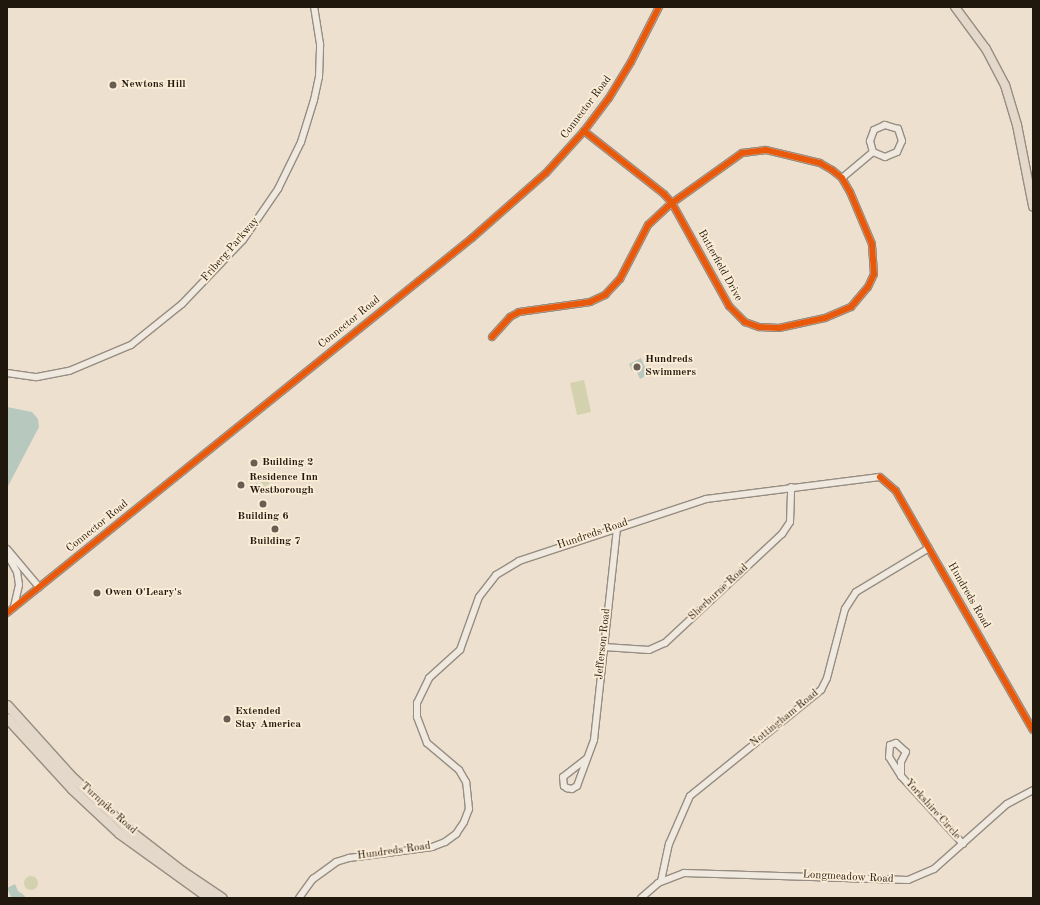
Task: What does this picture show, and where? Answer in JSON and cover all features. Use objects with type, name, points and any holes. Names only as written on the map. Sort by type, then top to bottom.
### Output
[{"type":"highway","name":"Turnpike Road","points":[[7,705],[52,756],[123,824],[166,859],[222,898]]},
{"type":"highway","name":"Turnpike Road","points":[[7,718],[72,789],[119,833],[168,871],[209,898]]},
{"type":"main road","points":[[955,7],[986,49],[1005,85],[1017,125],[1033,206]]},
{"type":"street","name":"Friberg Parkway","points":[[7,373],[37,377],[69,371],[130,344],[182,304],[243,240],[278,189],[301,142],[314,100],[319,77],[320,44],[314,7]]},
{"type":"street","name":"Connector Road","points":[[7,613],[478,233],[546,173],[584,131],[631,62],[658,7]]},
{"type":"street","points":[[885,125],[898,129],[902,141],[897,152],[885,157],[873,152],[870,140],[874,130],[885,125]]},
{"type":"street","name":"Butterfield Drive","points":[[584,131],[664,194],[672,203],[720,292],[736,315],[745,322],[759,327],[779,328],[840,313],[860,298],[871,280],[875,259],[872,244],[842,178]]},
{"type":"street","points":[[492,337],[510,317],[519,312],[590,302],[605,295],[620,279],[648,225],[672,203],[730,159],[753,150],[766,150],[820,163],[842,178],[873,152]]},
{"type":"street","name":"Hundreds Road","points":[[299,898],[314,879],[336,862],[432,847],[456,834],[469,809],[466,782],[459,770],[427,743],[420,730],[417,703],[421,689],[429,678],[460,650],[479,598],[496,575],[519,560],[706,499],[880,476],[896,491],[1033,730]]},
{"type":"street","name":"Sherburne Road","points":[[604,647],[649,650],[665,643],[782,534],[790,522],[791,487]]},
{"type":"street","name":"Jefferson Road","points":[[586,759],[563,777],[562,781],[567,788],[572,789],[577,786],[594,740],[617,527]]},
{"type":"street","name":"Nottingham Road","points":[[662,881],[669,844],[690,796],[821,690],[827,678],[845,609],[856,592],[929,548]]},
{"type":"street","points":[[7,549],[39,587]]},
{"type":"street","points":[[7,554],[17,572],[19,585],[14,607]]},
{"type":"street","name":"Yorkshire Circle","points":[[901,776],[901,762],[906,752],[896,744],[890,745],[889,757],[901,776],[963,844]]},
{"type":"street","name":"Longmeadow Road","points":[[641,898],[662,881],[684,873],[712,872],[908,880],[934,869],[1007,804],[1033,790]]},
{"type":"shaded area","name":"Hundreds Swimmers","points":[[641,358],[648,375],[640,379],[636,370],[632,371],[629,364]]},
{"type":"shaded area","points":[[584,380],[591,412],[577,415],[570,383]]},
{"type":"shaded area","points":[[7,407],[32,412],[38,419],[39,427],[7,488]]},
{"type":"shaded area","points":[[262,473],[270,483],[265,487],[256,477]]},
{"type":"shaded area","points":[[257,483],[264,492],[260,495],[253,486]]},
{"type":"shaded area","points":[[31,876],[36,878],[38,883],[36,888],[31,890],[26,888],[24,883],[26,878]]},
{"type":"shaded area","points":[[15,884],[18,891],[25,896],[24,898],[11,897],[7,888]]},
{"type":"cycle path","points":[[7,613],[472,238],[546,173],[584,131],[609,98],[631,62],[659,7]]},
{"type":"cycle path","points":[[492,337],[510,317],[519,312],[590,302],[605,295],[620,279],[648,225],[672,203],[729,306],[745,322],[759,327],[779,328],[825,318],[851,307],[868,287],[874,274],[872,244],[850,192],[842,178],[820,163],[766,150],[742,153],[672,203],[664,194],[584,131]]},
{"type":"cycle path","points":[[880,477],[896,491],[1033,730]]},
{"type":"place","name":"Newtons Hill","points":[[113,85]]},
{"type":"place","name":"Hundreds Swimmers","points":[[637,367]]},
{"type":"place","name":"Building 2","points":[[254,463]]},
{"type":"place","name":"Residence Inn Westborough","points":[[241,485]]},
{"type":"place","name":"Building 6","points":[[263,504]]},
{"type":"place","name":"Building 7","points":[[275,529]]},
{"type":"place","name":"Owen O'Leary's","points":[[97,593]]},
{"type":"place","name":"Extended Stay America","points":[[227,719]]}]
